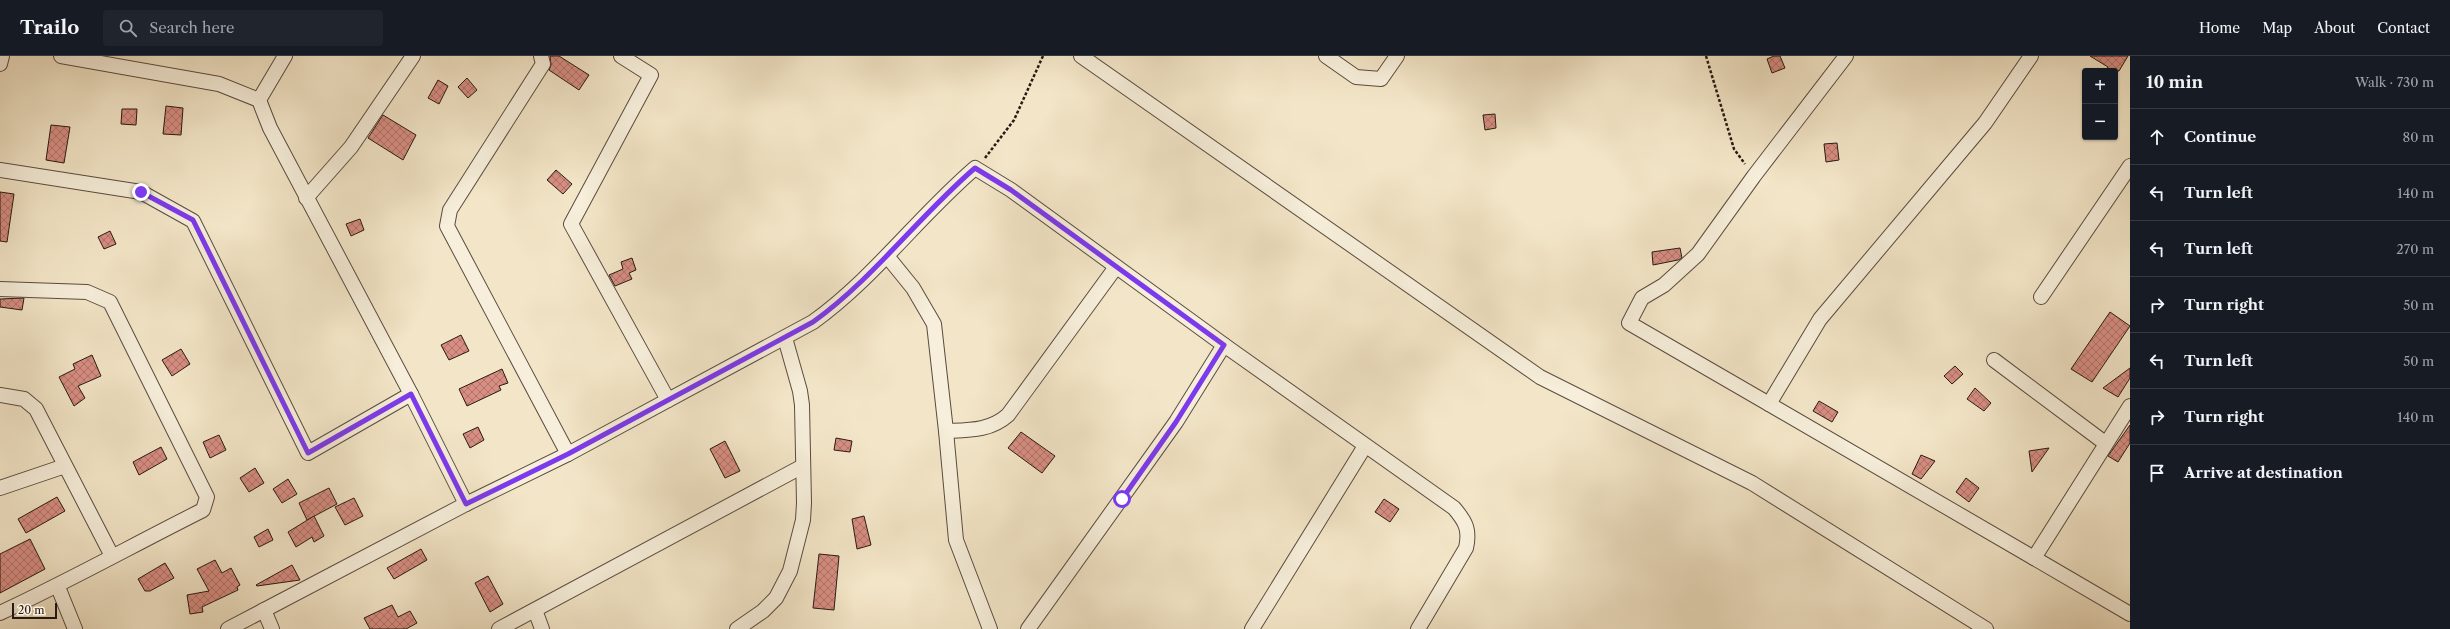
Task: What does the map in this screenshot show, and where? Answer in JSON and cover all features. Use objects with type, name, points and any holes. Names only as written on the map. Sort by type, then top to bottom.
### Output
[{"type":"street","points":[[0,64],[2,56]]},
{"type":"street","points":[[61,56],[219,84],[259,100],[270,128],[411,394],[466,504]]},
{"type":"street","points":[[259,100],[285,56]]},
{"type":"street","points":[[306,198],[351,147],[413,56]]},
{"type":"street","points":[[541,56],[543,64],[450,210],[447,226],[568,454]]},
{"type":"street","points":[[621,56],[651,75],[571,224],[668,400]]},
{"type":"street","points":[[1081,56],[1540,377],[1752,483],[1986,629]]},
{"type":"street","points":[[1326,56],[1356,77],[1381,79],[1397,56]]},
{"type":"street","points":[[1846,56],[1754,176],[1698,254],[1664,285],[1642,298],[1629,323],[2130,614]]},
{"type":"street","points":[[1770,404],[1820,319],[1985,123],[2031,56]]},
{"type":"street","points":[[2041,296],[2130,166]]},
{"type":"street","points":[[228,629],[466,504],[568,454],[813,322],[842,301],[887,256],[937,202],[975,168],[1011,190],[1224,345],[1454,508],[1465,520],[1468,528],[1466,548],[1418,629]]},
{"type":"street","points":[[0,170],[141,192],[193,220],[308,453],[411,394]]},
{"type":"street","points":[[887,256],[913,288],[934,324],[956,540],[986,627]]},
{"type":"street","points":[[946,431],[988,427],[999,423],[1008,414],[1116,267]]},
{"type":"street","points":[[0,289],[87,292],[110,302],[207,498],[203,510],[112,556],[58,586],[0,613]]},
{"type":"street","points":[[737,629],[763,611],[776,598],[790,571],[802,520],[803,466],[800,391],[785,338]]},
{"type":"street","points":[[1028,629],[1176,422],[1224,345]]},
{"type":"street","points":[[1994,360],[2106,443]]},
{"type":"street","points":[[0,395],[24,399],[36,409],[112,556]]},
{"type":"street","points":[[2034,558],[2130,406]]},
{"type":"street","points":[[1252,629],[1365,446]]},
{"type":"street","points":[[0,488],[65,466]]},
{"type":"street","points":[[499,629],[803,466]]},
{"type":"street","points":[[58,586],[75,629]]},
{"type":"street","points":[[264,610],[272,629]]},
{"type":"street","points":[[535,610],[542,629]]},
{"type":"path","points":[[975,168],[992,151],[1014,120],[1043,56]]},
{"type":"path","points":[[1706,56],[1734,149],[1754,176]]},
{"type":"building","points":[[550,56],[559,56],[589,75],[579,90],[549,70],[551,65]]},
{"type":"building","points":[[1774,56],[1780,56],[1785,68],[1772,73],[1767,59]]},
{"type":"building","points":[[2090,56],[2128,56],[2119,71],[2118,68],[2107,68],[2108,67]]},
{"type":"building","points":[[467,78],[477,90],[468,98],[458,87]]},
{"type":"building","points":[[438,80],[448,86],[439,104],[428,98]]},
{"type":"building","points":[[166,106],[183,108],[181,135],[163,134]]},
{"type":"building","points":[[122,109],[137,109],[136,125],[121,124]]},
{"type":"building","points":[[1495,114],[1496,128],[1485,130],[1483,115]]},
{"type":"building","points":[[383,115],[416,135],[403,160],[368,138]]},
{"type":"building","points":[[51,125],[70,127],[64,163],[46,160]]},
{"type":"building","points":[[1837,143],[1839,160],[1826,162],[1824,144]]},
{"type":"building","points":[[556,170],[572,184],[563,194],[547,180]]},
{"type":"building","points":[[0,192],[14,194],[7,242],[0,241]]},
{"type":"building","points":[[360,219],[364,230],[351,236],[346,224]]},
{"type":"building","points":[[110,231],[116,244],[104,249],[98,237]]},
{"type":"building","points":[[1680,248],[1682,258],[1653,265],[1652,252]]},
{"type":"building","points":[[632,258],[636,270],[629,273],[632,279],[615,286],[609,275],[623,269],[621,262]]},
{"type":"building","points":[[24,298],[22,310],[0,307],[0,299]]},
{"type":"building","points":[[2110,312],[2130,326],[2092,382],[2071,369]]},
{"type":"building","points":[[461,335],[469,351],[449,360],[441,345]]},
{"type":"building","points":[[181,349],[190,364],[172,376],[162,360]]},
{"type":"building","points":[[92,355],[101,376],[78,386],[85,398],[74,406],[59,377],[75,369],[73,364]]},
{"type":"building","points":[[1955,366],[1963,374],[1952,384],[1944,376]]},
{"type":"building","points":[[2130,368],[2130,378],[2118,397],[2103,388]]},
{"type":"building","points":[[502,369],[508,383],[499,386],[501,390],[467,406],[459,389]]},
{"type":"building","points":[[1975,388],[1991,403],[1984,411],[1967,399]]},
{"type":"building","points":[[1819,401],[1838,412],[1832,422],[1813,411]]},
{"type":"building","points":[[2130,425],[2130,443],[2118,462],[2108,456]]},
{"type":"building","points":[[478,427],[484,440],[470,448],[463,434]]},
{"type":"building","points":[[1021,432],[1055,456],[1042,473],[1008,448]]},
{"type":"building","points":[[219,435],[226,450],[210,458],[203,442]]},
{"type":"building","points":[[836,438],[852,441],[850,452],[834,450]]},
{"type":"building","points":[[725,441],[740,471],[725,478],[710,449]]},
{"type":"building","points":[[161,447],[167,459],[139,475],[133,462]]},
{"type":"building","points":[[2049,448],[2032,472],[2029,451]]},
{"type":"building","points":[[1921,455],[1935,461],[1921,479],[1912,474]]},
{"type":"building","points":[[255,468],[264,483],[249,492],[240,478]]},
{"type":"building","points":[[1966,478],[1979,488],[1969,502],[1956,492]]},
{"type":"building","points":[[288,479],[297,494],[282,503],[273,489]]},
{"type":"building","points":[[329,488],[337,504],[307,520],[299,503]]},
{"type":"building","points":[[57,497],[65,511],[26,533],[18,519]]},
{"type":"building","points":[[354,498],[363,516],[345,525],[335,507]]},
{"type":"building","points":[[1384,499],[1399,509],[1390,522],[1375,512]]},
{"type":"building","points":[[314,516],[324,536],[314,542],[312,537],[296,547],[288,532]]},
{"type":"building","points":[[864,516],[871,545],[857,549],[852,519]]},
{"type":"building","points":[[268,529],[273,540],[259,547],[254,537]]},
{"type":"building","points":[[30,539],[45,569],[0,593],[0,554]]},
{"type":"building","points":[[421,549],[427,560],[394,579],[387,568]]},
{"type":"building","points":[[819,554],[839,556],[834,610],[813,608]]},
{"type":"building","points":[[215,560],[222,573],[231,568],[240,585],[237,587],[238,590],[202,607],[203,612],[190,614],[187,595],[209,591],[197,569]]},
{"type":"building","points":[[165,563],[174,578],[150,591],[145,591],[138,579]]},
{"type":"building","points":[[292,565],[300,580],[256,585]]},
{"type":"building","points":[[488,576],[503,604],[490,612],[475,583]]},
{"type":"building","points":[[392,605],[398,617],[410,611],[417,623],[406,629],[370,629],[364,618]]},
{"type":"route","points":[[141,192],[193,220],[308,453],[411,394],[466,504],[568,454],[813,322],[842,301],[860,285],[937,202],[975,168],[1011,190],[1116,267],[1135,278],[1202,330],[1224,345],[1176,422],[1122,499]]}]
